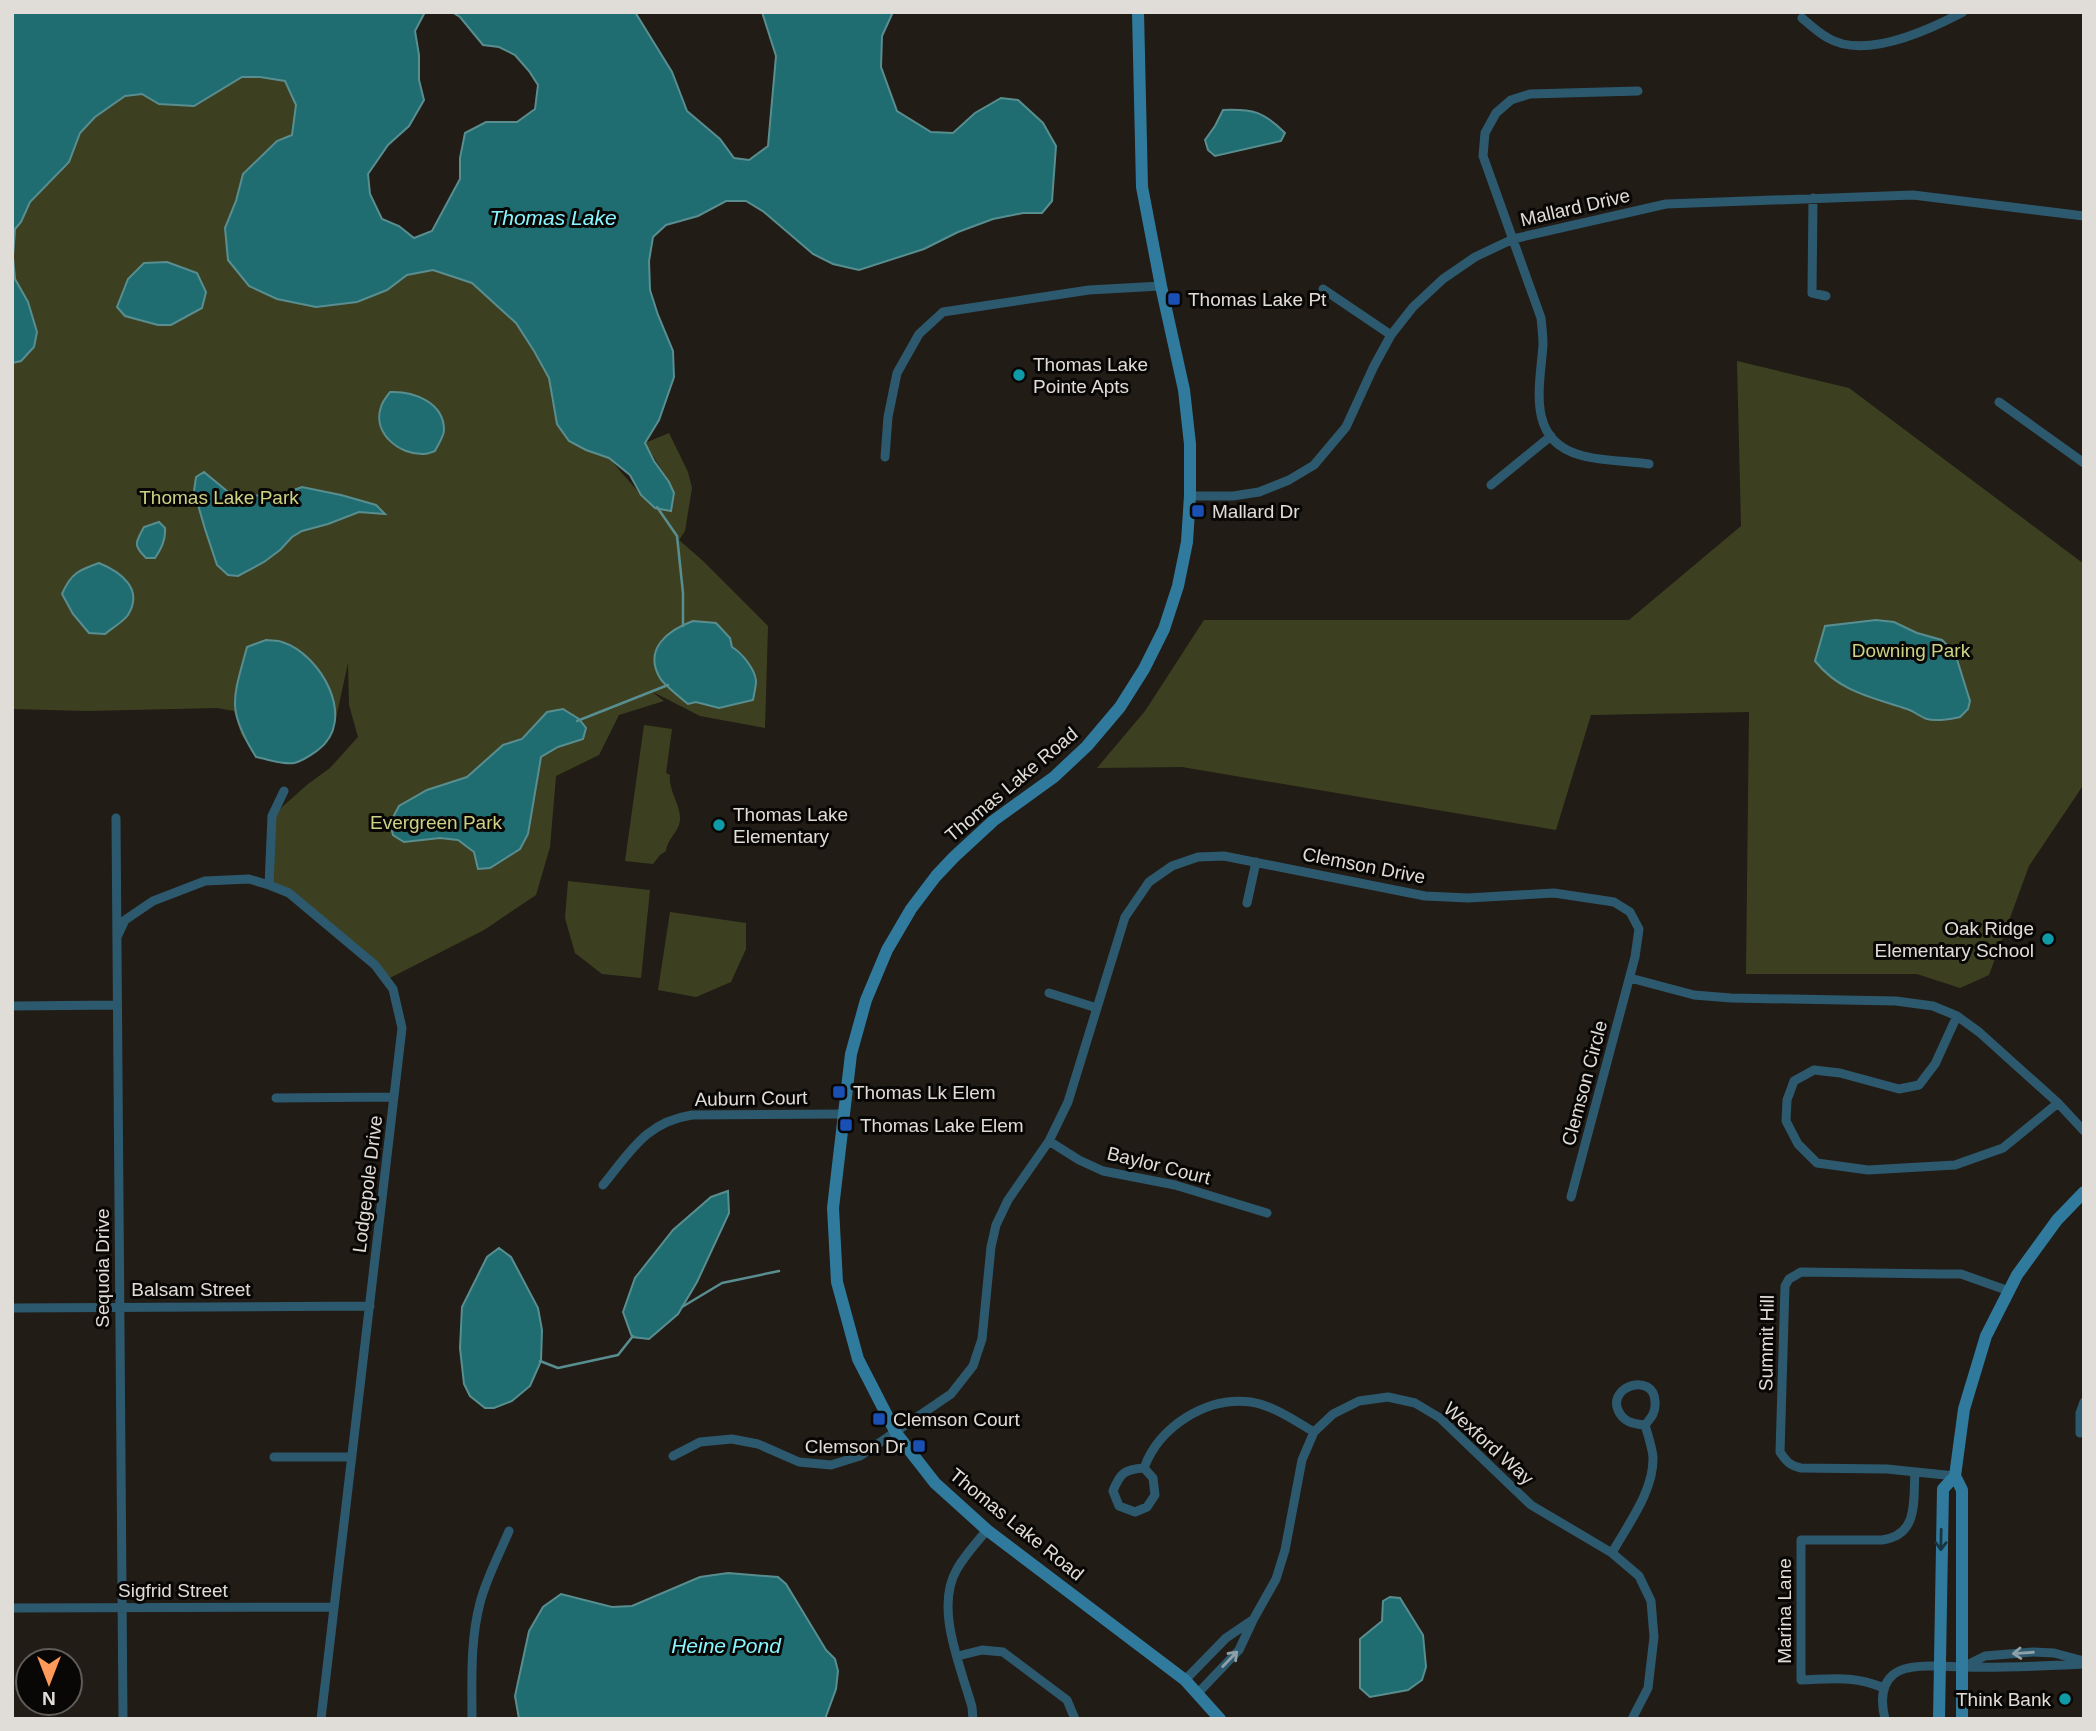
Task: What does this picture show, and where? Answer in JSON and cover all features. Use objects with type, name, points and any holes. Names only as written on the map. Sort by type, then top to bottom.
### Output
[{"type":"street","name":"Thomas Lake Road","points":[[1138,12],[1142,187],[1184,390],[1190,444],[1187,542],[1178,586],[1164,629],[1144,669],[1120,707],[1087,746],[1054,776],[993,821],[936,876],[911,909],[887,950],[866,1000],[851,1054],[833,1208],[837,1282],[858,1359],[896,1433],[935,1483],[987,1530],[1185,1680],[1220,1719]]},
{"type":"street","points":[[1802,18],[1829,39],[1853,47],[1874,46],[1925,30],[1963,12]]},
{"type":"street","points":[[1638,91],[1530,94],[1511,100],[1496,113],[1485,133],[1483,156],[1541,318],[1543,341],[1538,405],[1542,421],[1551,436],[1564,448],[1580,455],[1649,464]]},
{"type":"street","name":"Mallard Drive","points":[[1190,496],[1233,496],[1259,492],[1289,480],[1314,465],[1346,427],[1391,335],[1413,307],[1443,279],[1475,257],[1513,239],[1666,204],[1813,198],[1913,195],[2084,216]]},
{"type":"street","points":[[1813,198],[1812,293],[1826,296]]},
{"type":"street","points":[[885,457],[888,417],[897,373],[919,334],[943,312],[1089,290],[1161,286]]},
{"type":"street","points":[[1323,289],[1391,335]]},
{"type":"street","points":[[1999,402],[2084,463]]},
{"type":"street","points":[[1491,485],[1551,436]]},
{"type":"street","points":[[268,885],[272,816],[284,791]]},
{"type":"street","name":"Sequoia Drive","points":[[116,817],[123,1719]]},
{"type":"street","name":"Clemson Drive","points":[[896,1433],[951,1394],[973,1366],[982,1339],[991,1247],[996,1225],[1008,1200],[1049,1141],[1068,1102],[1125,917],[1149,882],[1172,866],[1198,857],[1224,856],[1425,896],[1468,898],[1555,893],[1614,902],[1630,912],[1639,929],[1630,978]]},
{"type":"street","points":[[1247,903],[1256,862]]},
{"type":"street","name":"Lodgepole Drive","points":[[117,937],[125,920],[153,901],[205,881],[249,879],[289,893],[375,965],[393,989],[402,1028],[321,1719]]},
{"type":"street","points":[[1630,978],[1694,995],[1735,999],[1910,1002],[1933,1006],[1957,1016],[1979,1032],[2084,1130]]},
{"type":"street","name":"Clemson Circle","points":[[1572,1197],[1630,978]]},
{"type":"street","points":[[1049,993],[1097,1008]]},
{"type":"street","points":[[12,1006],[117,1005]]},
{"type":"street","points":[[1957,1016],[1935,1064],[1919,1085],[1899,1089],[1840,1073],[1814,1070],[1794,1081],[1787,1100],[1786,1121],[1798,1144],[1817,1163],[1868,1170],[1955,1165],[2003,1148],[2058,1103]]},
{"type":"street","points":[[275,1098],[394,1097]]},
{"type":"street","name":"Auburn Court","points":[[603,1185],[644,1135],[674,1118],[692,1115],[843,1114]]},
{"type":"street","name":"Baylor Court","points":[[1049,1141],[1103,1171],[1175,1185],[1267,1213]]},
{"type":"street","points":[[1962,1719],[1962,1490],[1955,1476],[1964,1409],[1986,1336],[2017,1275],[2057,1220],[2084,1192]]},
{"type":"street","name":"Summit Hill","points":[[1955,1476],[1887,1469],[1801,1468],[1788,1464],[1780,1452],[1785,1286],[1789,1279],[1801,1272],[1941,1273],[1961,1274],[2009,1291]]},
{"type":"street","name":"Balsam Street","points":[[12,1308],[370,1306]]},
{"type":"street","points":[[1631,1385],[1649,1387],[1654,1394],[1654,1416],[1645,1425],[1632,1424],[1622,1417],[1616,1407],[1617,1398],[1631,1385]]},
{"type":"street","name":"Wexford Way","points":[[1198,1693],[1239,1650],[1276,1579],[1285,1550],[1302,1460],[1314,1432],[1333,1414],[1359,1401],[1388,1397],[1415,1403],[1440,1418],[1531,1505],[1612,1553],[1639,1576],[1651,1601],[1654,1637],[1648,1688],[1632,1719]]},
{"type":"street","points":[[1144,1468],[1162,1437],[1188,1416],[1219,1404],[1250,1402],[1279,1411],[1314,1432]]},
{"type":"street","points":[[2080,1433],[2080,1413],[2084,1402]]},
{"type":"street","points":[[1612,1553],[1645,1493],[1652,1472],[1653,1454],[1645,1425]]},
{"type":"street","points":[[673,1456],[699,1442],[732,1439],[758,1444],[799,1462],[831,1465],[860,1456],[896,1433]]},
{"type":"street","points":[[274,1457],[352,1457]]},
{"type":"street","points":[[1144,1468],[1153,1478],[1155,1495],[1147,1507],[1135,1512],[1119,1506],[1113,1491],[1119,1476],[1131,1469],[1144,1468]]},
{"type":"street","name":"Marina Lane","points":[[1884,1688],[1867,1680],[1854,1678],[1801,1680],[1801,1540],[1892,1539],[1908,1527],[1912,1519],[1915,1472]]},
{"type":"street","points":[[1939,1719],[1942,1489],[1955,1476]]},
{"type":"street","points":[[973,1719],[948,1620],[949,1587],[957,1569],[987,1530]]},
{"type":"street","points":[[472,1719],[472,1656],[480,1601],[509,1531]]},
{"type":"street","name":"Sigfrid Street","points":[[12,1608],[334,1607]]},
{"type":"street","name":"Wexford Way","points":[[1185,1680],[1226,1638],[1253,1620]]},
{"type":"street","points":[[958,1656],[982,1650],[1003,1652],[1067,1700],[1075,1719]]},
{"type":"street","points":[[1885,1719],[1882,1702],[1884,1688],[1896,1672],[1908,1668],[2084,1663]]},
{"type":"green space","name":"Thomas Lake Park","points":[[242,77],[285,81],[296,105],[292,135],[277,141],[243,174],[236,201],[387,290],[407,274],[433,270],[472,283],[516,323],[549,378],[552,403],[609,458],[641,495],[669,482],[645,443],[669,433],[688,472],[692,488],[685,531],[679,540],[768,626],[765,728],[700,716],[651,691],[664,701],[619,715],[599,755],[556,776],[550,847],[536,895],[484,930],[386,980],[289,893],[269,885],[272,816],[330,768],[358,737],[349,705],[348,663],[336,718],[327,743],[256,757],[241,734],[234,711],[217,708],[87,711],[12,709],[12,362],[28,302],[15,279],[15,229],[30,203],[69,162],[80,133],[95,117],[125,96],[142,94],[159,104],[194,106]]},
{"type":"green space","name":"Downing Park","points":[[1737,361],[1849,388],[2084,564],[2084,784],[2029,866],[1989,975],[1960,988],[1917,974],[1746,974],[1749,712],[1591,715],[1556,830],[1182,767],[1097,768],[1145,711],[1204,620],[1629,620],[1741,526]]},
{"type":"green space","points":[[644,725],[672,729],[666,773],[670,775],[680,814],[679,824],[666,851],[653,864],[625,861]]},
{"type":"green space","points":[[568,881],[650,890],[641,978],[602,974],[575,953],[565,918]]},
{"type":"green space","points":[[670,912],[746,923],[746,949],[731,982],[696,997],[658,990]]},
{"type":"water","name":"Thomas Lake","points":[[12,12],[425,12],[415,31],[419,80],[424,100],[409,126],[388,145],[368,174],[370,194],[382,219],[399,226],[414,238],[432,231],[460,179],[460,158],[465,133],[486,122],[517,122],[535,109],[538,85],[529,71],[515,55],[499,47],[483,45],[460,17],[452,12],[635,12],[672,72],[687,111],[720,139],[734,158],[749,160],[768,146],[776,56],[762,12],[893,12],[882,36],[881,67],[897,111],[931,132],[953,133],[975,113],[1001,98],[1018,100],[1043,123],[1056,146],[1052,201],[1042,213],[1023,213],[993,219],[924,249],[859,270],[833,264],[813,254],[764,212],[746,201],[726,201],[698,216],[666,225],[653,237],[649,261],[650,290],[673,351],[674,377],[659,420],[645,443],[674,493],[671,511],[655,508],[641,495],[630,475],[609,458],[569,441],[557,424],[549,378],[534,351],[516,323],[472,283],[433,270],[407,275],[387,290],[357,302],[316,307],[277,299],[249,286],[228,260],[225,228],[243,174],[277,141],[292,135],[296,105],[285,81],[242,77],[194,106],[159,104],[142,94],[125,96],[95,117],[80,133],[69,162],[30,202],[15,229],[15,279],[28,302],[37,332],[34,347],[21,361],[12,363]]},
{"type":"water","points":[[1223,110],[1257,113],[1285,133],[1281,141],[1215,156],[1208,150],[1205,140]]},
{"type":"water","points":[[167,262],[197,273],[206,292],[202,308],[171,325],[158,325],[125,316],[117,307],[128,279],[144,263]]},
{"type":"water","points":[[390,392],[417,396],[433,405],[439,412],[444,430],[435,451],[424,454],[405,451],[384,434],[379,417],[382,403]]},
{"type":"water","points":[[204,472],[233,496],[280,495],[302,487],[376,505],[385,514],[359,512],[302,531],[264,562],[238,576],[228,575],[217,565],[194,491],[196,477]]},
{"type":"water","points":[[159,522],[165,528],[163,544],[155,558],[146,558],[137,547],[137,540],[144,527]]},
{"type":"water","points":[[99,563],[115,571],[128,583],[133,597],[128,615],[105,634],[89,633],[73,614],[62,594],[76,573]]},
{"type":"water","points":[[1876,620],[1894,622],[1917,633],[1942,640],[1955,653],[1970,701],[1968,709],[1960,717],[1927,719],[1910,710],[1869,697],[1835,680],[1815,661],[1825,626]]},
{"type":"water","points":[[693,621],[716,623],[730,638],[732,647],[740,653],[755,676],[753,700],[719,708],[696,702],[688,704],[662,681],[654,658],[656,650],[667,635]]},
{"type":"water","points":[[266,640],[282,642],[310,660],[330,689],[334,706],[335,722],[330,737],[318,750],[294,763],[280,763],[256,757],[246,741],[236,715],[238,679],[247,647]]},
{"type":"water","points":[[563,709],[579,719],[586,728],[583,739],[558,747],[541,757],[528,834],[520,849],[490,868],[478,869],[474,852],[458,840],[440,838],[404,842],[393,835],[390,823],[399,806],[427,790],[467,777],[503,745],[522,739],[547,712]]},
{"type":"water","points":[[728,1191],[729,1213],[697,1282],[678,1314],[649,1339],[632,1337],[623,1312],[635,1278],[673,1230],[711,1197]]},
{"type":"water","points":[[499,1248],[511,1257],[538,1308],[542,1330],[541,1361],[530,1386],[512,1401],[494,1408],[485,1408],[470,1396],[464,1384],[460,1348],[462,1307],[487,1257]]},
{"type":"water","name":"Heine Pond","points":[[728,1573],[778,1577],[786,1584],[826,1650],[835,1659],[838,1671],[836,1689],[825,1719],[519,1719],[515,1696],[529,1631],[543,1607],[561,1594],[612,1607],[632,1606],[700,1577]]},
{"type":"water","points":[[1390,1597],[1400,1598],[1423,1635],[1426,1667],[1422,1680],[1408,1690],[1370,1697],[1360,1688],[1360,1639],[1382,1621],[1383,1601]]},
{"type":"waterway","points":[[657,507],[677,536],[683,593],[683,626]]},
{"type":"waterway","points":[[577,721],[668,685]]},
{"type":"waterway","points":[[682,1307],[722,1283],[779,1271]]},
{"type":"waterway","points":[[540,1361],[558,1368],[618,1355],[633,1336]]},
{"type":"place","name":"Thomas Lake Pt","points":[[1174,299]]},
{"type":"place","name":"Thomas Lake Pointe Apts","points":[[1019,375]]},
{"type":"place","name":"Mallard Dr","points":[[1198,511]]},
{"type":"place","name":"Thomas Lake Elementary","points":[[719,825]]},
{"type":"place","name":"Oak Ridge Elementary School","points":[[2048,939]]},
{"type":"place","name":"Thomas Lk Elem","points":[[839,1092]]},
{"type":"place","name":"Thomas Lake Elem","points":[[846,1125]]},
{"type":"place","name":"Clemson Court","points":[[879,1419]]},
{"type":"place","name":"Clemson Dr","points":[[919,1446]]},
{"type":"place","name":"Think Bank","points":[[2065,1699]]},
{"type":"park label","name":"Evergreen Park","points":[[436,822]]}]
